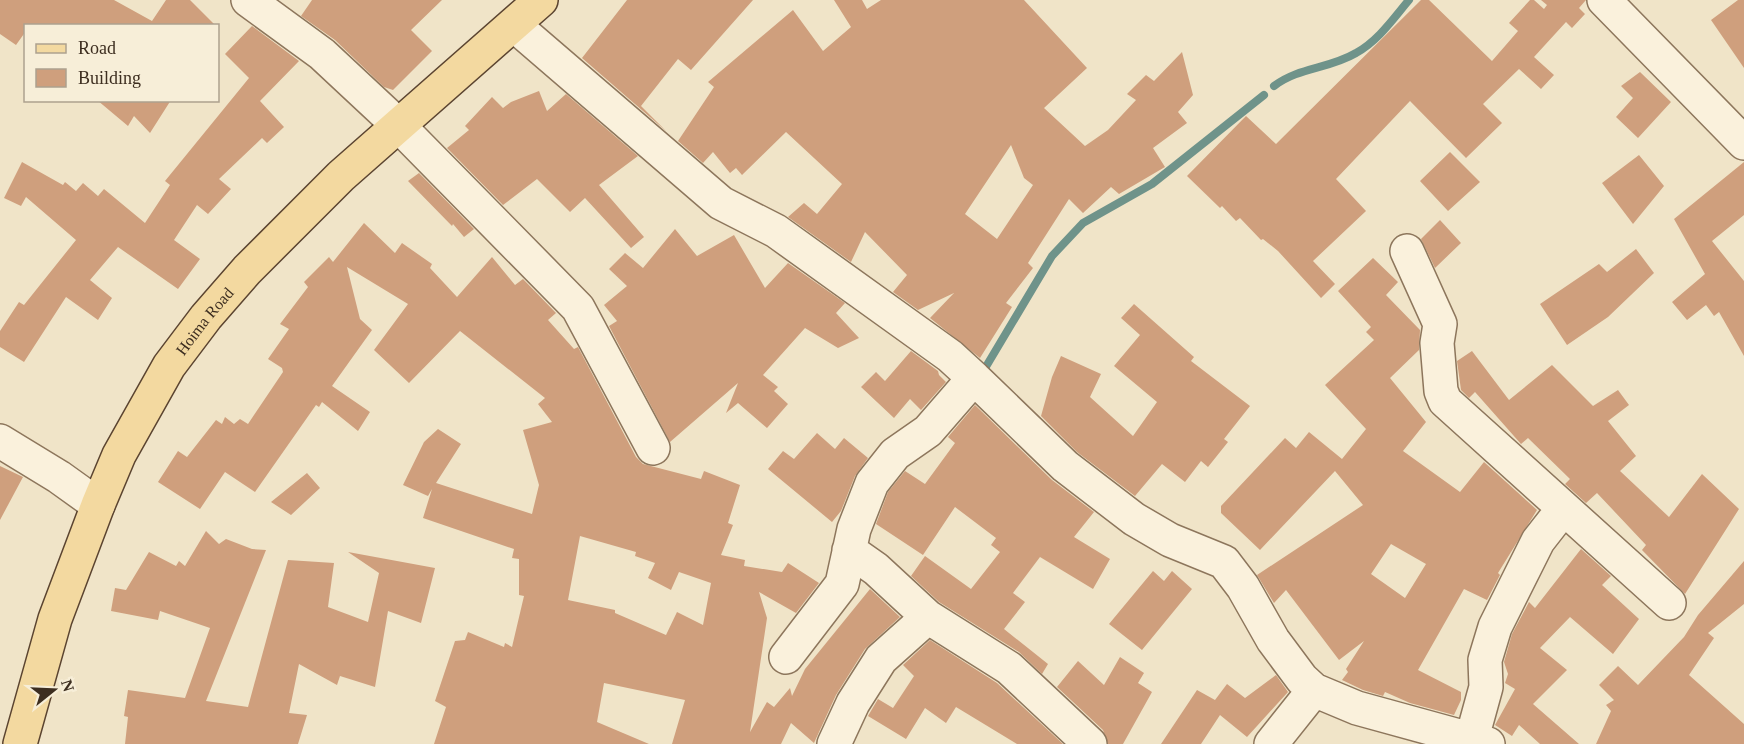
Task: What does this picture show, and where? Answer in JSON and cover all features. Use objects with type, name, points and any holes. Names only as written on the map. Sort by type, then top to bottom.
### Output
[{"type":"main road","name":"Hoima Road","points":[[20,744],[55,619],[98,505],[119,455],[169,366],[206,317],[247,270],[397,124],[541,0]]},
{"type":"street","points":[[248,0],[322,54],[397,124],[578,308],[653,448]]},
{"type":"street","points":[[1604,0],[1739,128]]},
{"type":"street","points":[[514,25],[721,203],[776,231],[950,356],[1065,466],[1134,519],[1170,540],[1224,562],[1243,587],[1273,640],[1302,679],[1314,690],[1357,708],[1480,741],[1486,687],[1485,660],[1495,627],[1538,541],[1563,509]]},
{"type":"street","points":[[1407,251],[1440,324],[1437,343],[1441,391],[1445,401],[1669,603]]},
{"type":"street","points":[[786,657],[842,584],[861,505],[872,483],[895,454],[928,431],[974,378]]},
{"type":"street","points":[[0,441],[59,477],[98,505]]},
{"type":"street","points":[[849,550],[876,569],[928,617],[1009,668],[1090,744]]},
{"type":"street","points":[[834,744],[853,703],[881,659],[928,617]]},
{"type":"street","points":[[1271,744],[1314,690]]},
{"type":"building","points":[[0,0],[114,0],[152,21],[166,0],[190,0],[214,24],[24,24],[24,34],[16,45],[0,34]]},
{"type":"building","points":[[312,0],[442,0],[411,30],[432,51],[393,90],[384,87],[335,40],[301,16]]},
{"type":"building","points":[[627,0],[753,0],[691,70],[678,59],[641,106],[666,131],[582,58]]},
{"type":"building","points":[[834,0],[862,0],[867,9],[881,0],[1024,0],[1087,68],[1044,108],[1085,146],[1108,130],[1136,100],[1127,94],[1146,75],[1154,81],[1182,52],[1193,95],[1178,112],[1187,123],[1153,148],[1165,167],[1119,194],[1111,187],[1083,213],[1069,199],[1028,263],[1033,268],[1006,303],[1012,307],[980,358],[930,318],[954,293],[918,310],[893,292],[907,275],[865,232],[851,262],[788,217],[804,203],[817,214],[842,184],[786,132],[742,175],[736,168],[730,173],[713,152],[703,163],[678,141],[714,87],[708,82],[793,10],[823,51],[851,27]],"holes":[[[1011,145],[1024,178],[1033,185],[997,239],[965,214]]]},
{"type":"building","points":[[1421,0],[1429,0],[1492,61],[1518,31],[1509,23],[1530,0],[1534,0],[1544,9],[1547,5],[1541,0],[1586,0],[1579,8],[1585,14],[1572,28],[1566,22],[1534,57],[1554,75],[1541,89],[1519,69],[1483,104],[1502,123],[1466,158],[1410,101],[1336,179],[1366,211],[1313,261],[1335,284],[1321,298],[1278,251],[1263,239],[1261,240],[1240,218],[1236,221],[1222,206],[1220,208],[1187,176],[1246,116],[1276,144]]},
{"type":"building","points":[[1738,0],[1744,0],[1744,68],[1711,20]]},
{"type":"building","points":[[252,26],[299,61],[260,101],[284,127],[267,143],[262,138],[219,179],[231,189],[208,214],[197,205],[174,240],[200,259],[178,289],[118,247],[90,280],[112,298],[98,320],[66,297],[24,362],[0,347],[0,331],[19,302],[24,305],[76,240],[26,197],[21,206],[4,198],[22,162],[63,185],[65,182],[76,191],[83,183],[98,196],[104,189],[145,223],[170,185],[165,181],[249,78],[225,54]]},
{"type":"building","points":[[1640,72],[1671,102],[1638,138],[1616,117],[1633,98],[1621,86]]},
{"type":"building","points":[[539,91],[547,111],[566,94],[638,156],[599,185],[644,237],[631,248],[585,198],[570,212],[537,179],[503,205],[447,148],[469,130],[465,126],[492,97],[503,108],[511,102]]},
{"type":"building","points":[[99,102],[170,102],[150,133],[134,116],[128,126]]},
{"type":"building","points":[[1450,152],[1480,182],[1448,211],[1420,181]]},
{"type":"building","points":[[1639,155],[1664,186],[1633,224],[1602,183]]},
{"type":"building","points":[[1744,162],[1744,215],[1712,241],[1744,281],[1744,356],[1719,312],[1714,316],[1706,305],[1687,320],[1672,302],[1705,274],[1674,219]]},
{"type":"building","points":[[419,173],[474,229],[464,237],[408,181]]},
{"type":"building","points":[[1440,220],[1461,243],[1435,268],[1421,239]]},
{"type":"building","points":[[364,223],[395,253],[402,243],[432,264],[430,268],[457,297],[492,257],[515,285],[523,279],[556,313],[548,320],[574,349],[578,347],[636,457],[643,464],[701,479],[704,471],[740,485],[728,523],[733,525],[721,555],[745,560],[744,566],[782,572],[788,563],[819,583],[796,613],[759,592],[767,618],[750,732],[767,702],[774,707],[790,688],[792,696],[805,669],[870,589],[900,617],[865,649],[836,695],[814,743],[791,723],[781,744],[672,744],[685,700],[604,683],[597,722],[649,744],[434,744],[446,707],[435,701],[455,641],[465,640],[468,632],[504,647],[505,643],[512,647],[524,596],[519,595],[519,559],[512,558],[514,549],[423,518],[432,489],[428,496],[403,485],[424,442],[438,429],[461,444],[436,483],[532,514],[539,485],[523,430],[552,422],[538,404],[545,398],[460,331],[409,383],[374,350],[408,304],[347,267],[360,319],[372,330],[332,386],[370,412],[358,431],[322,402],[319,407],[316,405],[255,492],[225,472],[200,509],[158,482],[178,451],[187,457],[216,420],[222,424],[225,417],[234,424],[240,419],[248,424],[283,372],[282,368],[268,359],[289,329],[280,324],[308,287],[304,282],[329,257],[333,262]],"holes":[[[580,536],[636,552],[635,556],[655,563],[648,578],[671,590],[679,572],[711,583],[703,625],[677,612],[666,635],[615,613],[615,610],[568,600]]]},
{"type":"building","points":[[675,229],[697,256],[734,235],[765,288],[788,263],[845,303],[836,313],[859,338],[838,348],[805,328],[763,375],[778,387],[774,391],[788,404],[767,428],[738,403],[726,413],[738,383],[670,442],[609,326],[617,321],[604,305],[627,286],[609,269],[625,253],[643,268]]},
{"type":"building","points":[[1636,249],[1654,273],[1608,317],[1567,345],[1540,304],[1599,264],[1607,272]]},
{"type":"building","points":[[1373,258],[1398,282],[1386,295],[1420,330],[1419,350],[1390,378],[1426,422],[1403,451],[1460,492],[1484,462],[1537,510],[1498,573],[1500,575],[1487,600],[1464,589],[1418,670],[1461,692],[1461,700],[1454,715],[1410,703],[1385,692],[1383,696],[1363,690],[1342,680],[1348,672],[1346,669],[1364,641],[1339,660],[1286,590],[1274,603],[1257,575],[1363,505],[1335,471],[1260,550],[1221,513],[1221,506],[1285,438],[1296,448],[1309,432],[1342,459],[1366,429],[1325,385],[1374,340],[1366,332],[1371,327],[1338,291]],"holes":[[[1391,544],[1426,564],[1405,598],[1371,574]]]},
{"type":"building","points":[[1134,304],[1194,357],[1191,361],[1250,406],[1224,439],[1228,442],[1208,467],[1201,461],[1185,482],[1162,464],[1135,496],[1077,452],[1041,416],[1052,377],[1061,356],[1101,374],[1090,397],[1133,436],[1157,402],[1114,366],[1140,335],[1121,318]]},
{"type":"building","points":[[911,351],[938,371],[946,382],[921,410],[910,399],[894,418],[861,387],[876,372],[885,381]]},
{"type":"building","points":[[1472,351],[1509,400],[1552,365],[1593,406],[1618,390],[1629,405],[1608,421],[1636,456],[1620,471],[1669,517],[1702,474],[1739,509],[1685,594],[1642,550],[1646,545],[1597,493],[1586,503],[1565,484],[1570,479],[1528,438],[1521,444],[1475,392],[1469,398],[1461,390],[1457,361]]},
{"type":"building","points":[[975,405],[1052,480],[1094,512],[1074,537],[1110,559],[1093,589],[1040,557],[1013,593],[1025,602],[1004,629],[1048,664],[1042,674],[1019,652],[939,602],[911,576],[925,556],[971,589],[1000,552],[991,545],[996,538],[955,507],[923,555],[876,524],[888,492],[905,471],[925,484],[955,443],[948,437]]},
{"type":"building","points":[[817,433],[835,449],[844,438],[868,458],[855,476],[841,511],[832,522],[768,469],[783,451],[794,459]]},
{"type":"building","points":[[0,466],[23,477],[0,520]]},
{"type":"building","points":[[307,473],[320,488],[291,515],[271,502]]},
{"type":"building","points":[[206,531],[219,544],[226,539],[252,549],[266,550],[206,701],[248,707],[288,560],[334,563],[328,607],[368,622],[379,573],[348,552],[435,568],[421,623],[388,611],[375,687],[340,676],[337,685],[299,664],[289,713],[307,715],[298,744],[125,744],[128,717],[124,716],[128,690],[185,698],[210,628],[160,611],[158,620],[111,611],[115,588],[126,590],[149,552],[176,566],[179,561],[185,566]]},
{"type":"building","points":[[1581,549],[1611,576],[1602,585],[1639,619],[1613,654],[1570,617],[1540,648],[1567,670],[1533,704],[1579,744],[1540,744],[1519,725],[1512,736],[1495,725],[1515,689],[1505,683],[1508,674],[1504,662],[1512,634],[1529,602],[1535,608]]},
{"type":"building","points":[[1744,561],[1744,604],[1708,633],[1714,638],[1689,675],[1744,724],[1744,744],[1596,744],[1611,711],[1606,705],[1614,700],[1599,685],[1618,666],[1638,685],[1684,637],[1698,615]]},
{"type":"building","points":[[1153,571],[1164,581],[1172,571],[1192,589],[1142,650],[1109,624]]},
{"type":"building","points":[[930,640],[997,683],[1063,744],[1017,744],[956,707],[946,723],[925,708],[906,739],[868,716],[878,699],[893,708],[914,676],[903,665]]},
{"type":"building","points":[[1120,657],[1144,673],[1138,683],[1152,692],[1123,744],[1108,744],[1103,730],[1057,687],[1078,661],[1104,685]]},
{"type":"building","points":[[1276,675],[1288,692],[1247,737],[1220,715],[1201,744],[1161,744],[1197,690],[1215,700],[1227,684],[1245,698]]},
{"type":"waterway","points":[[1274,86],[1294,75],[1346,58],[1364,48],[1385,29],[1409,0]]},
{"type":"waterway","points":[[984,370],[1052,256],[1083,223],[1152,184],[1264,95]]}]
